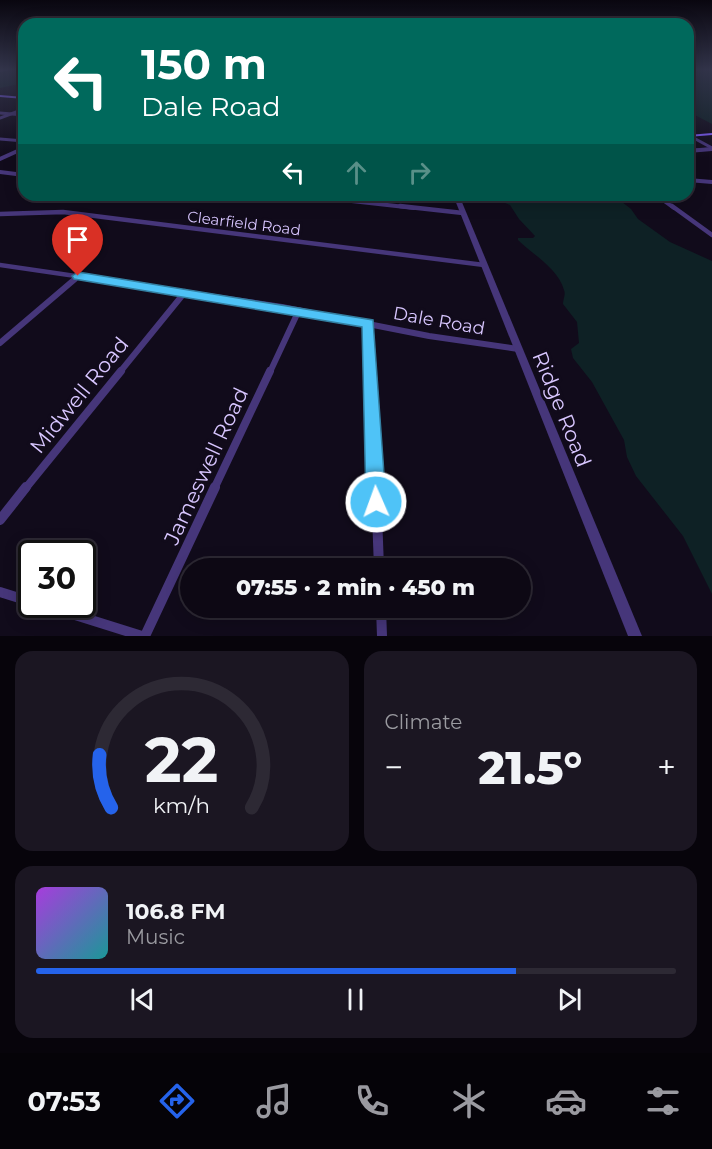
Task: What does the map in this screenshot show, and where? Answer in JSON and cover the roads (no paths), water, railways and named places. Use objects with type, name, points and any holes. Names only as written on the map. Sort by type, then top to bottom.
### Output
[{"type":"main road","points":[[694,136],[712,134]]},
{"type":"street","points":[[0,118],[18,111]]},
{"type":"street","points":[[0,113],[18,115]]},
{"type":"street","points":[[694,138],[712,147]]},
{"type":"street","points":[[0,139],[18,140]]},
{"type":"street","points":[[694,149],[712,147]]},
{"type":"street","points":[[0,159],[18,151]]},
{"type":"street","points":[[0,172],[18,174]]},
{"type":"street","points":[[694,181],[711,183]]},
{"type":"street","points":[[357,201],[463,213]]},
{"type":"street","name":"Ridge Road","points":[[458,201],[635,636]]},
{"type":"street","points":[[664,201],[712,235]]},
{"type":"street","name":"Clearfield Road","points":[[0,214],[63,212],[484,265]]},
{"type":"street","name":"Dale Road","points":[[0,265],[299,310],[439,337],[518,349]]},
{"type":"street","points":[[0,343],[78,276]]},
{"type":"street","name":"Midwell Road","points":[[0,520],[185,292]]},
{"type":"street","name":"Jameswell Road","points":[[143,636],[299,310]]},
{"type":"street","points":[[369,323],[379,558]]},
{"type":"street","points":[[0,592],[18,598]]},
{"type":"street","points":[[85,618],[143,636]]},
{"type":"street","points":[[381,618],[382,636]]}]
